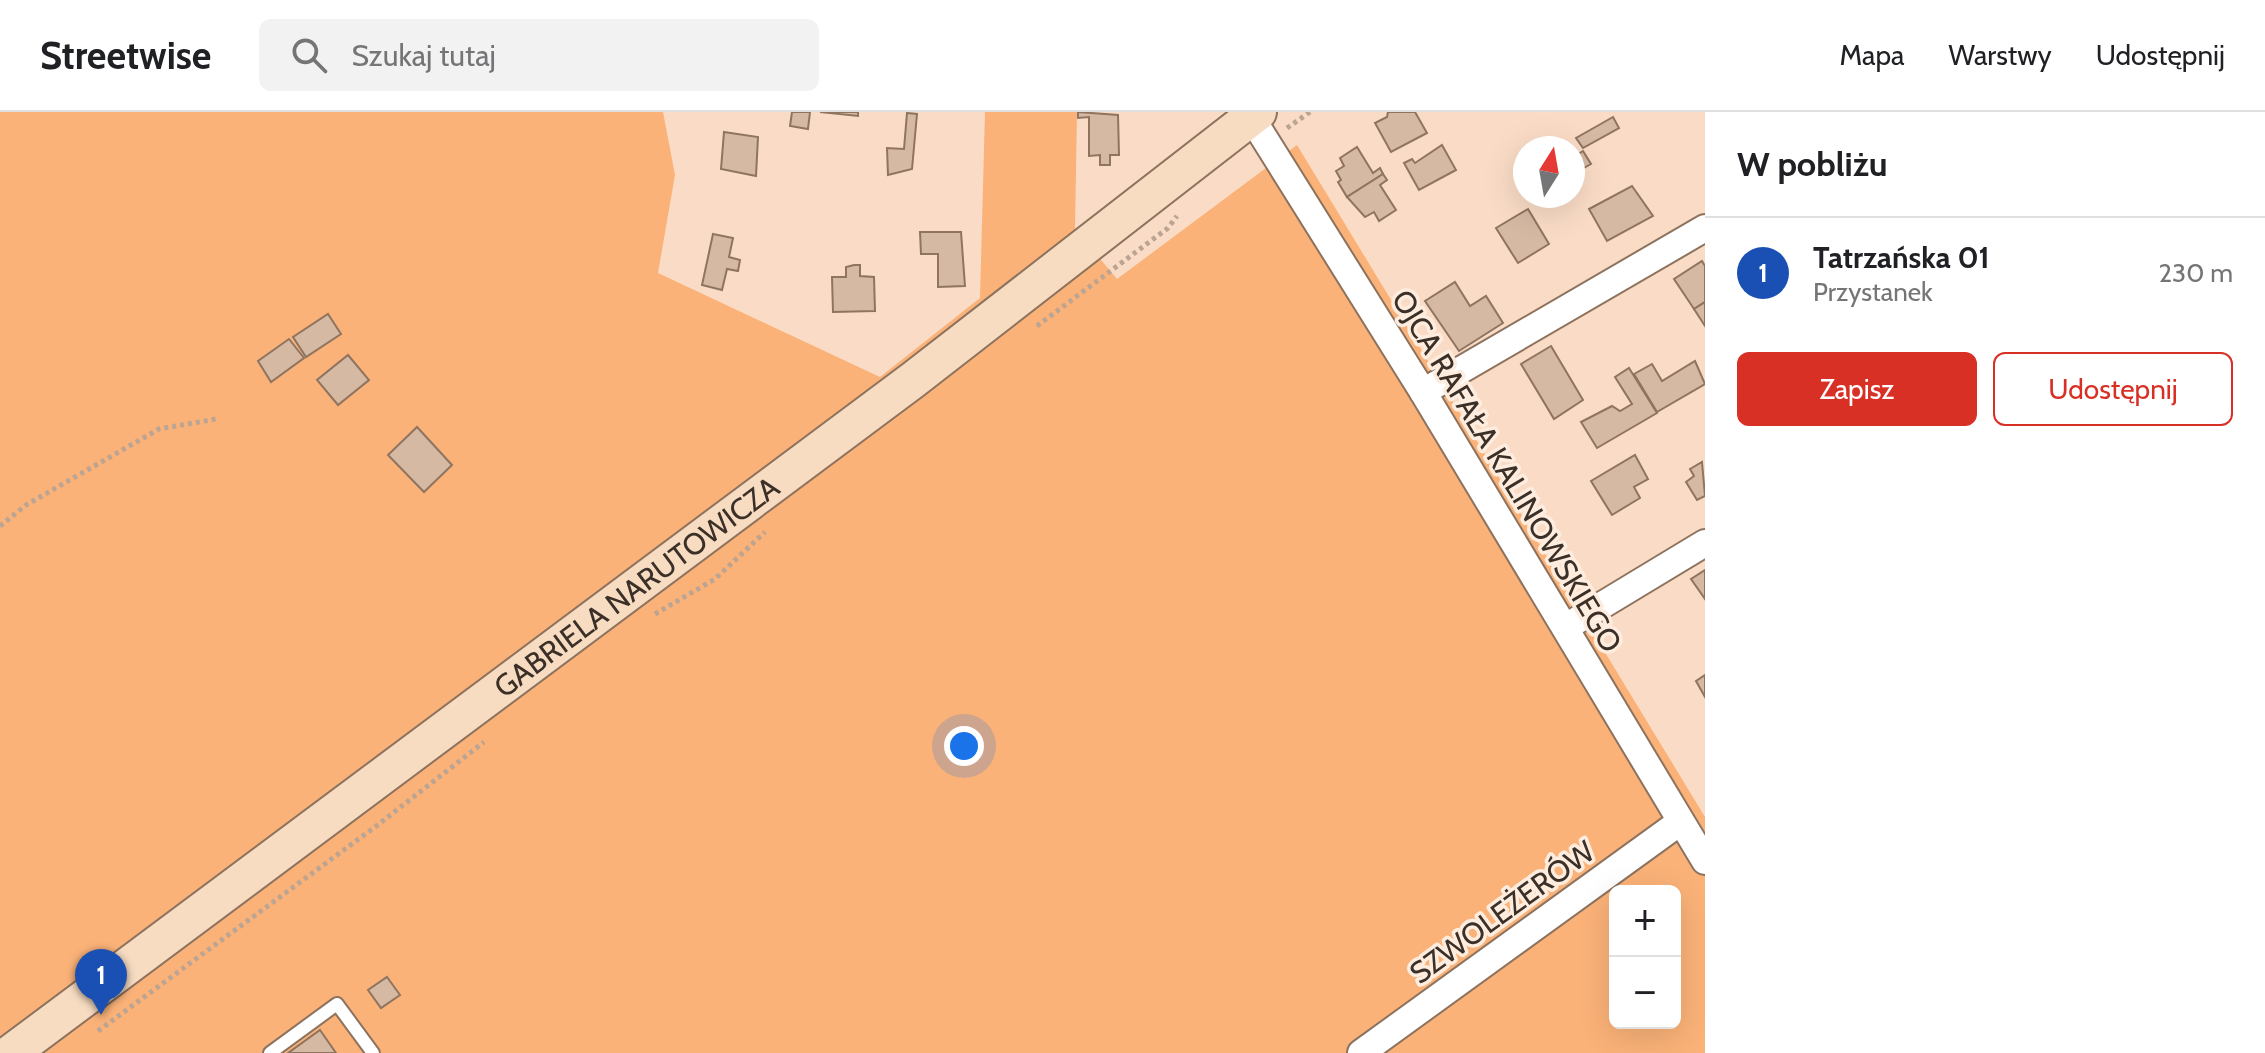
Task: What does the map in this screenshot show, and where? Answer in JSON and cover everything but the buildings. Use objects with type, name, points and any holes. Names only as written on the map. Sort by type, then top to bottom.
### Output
[{"type":"street","name":"OJCA RAFAŁA KALINOWSKIEGO","points":[[1254,114],[1705,861]]},
{"type":"street","name":"GABRIELA NARUTOWICZA","points":[[11,1053],[913,380],[1254,114]]},
{"type":"street","points":[[1423,392],[1705,228]]},
{"type":"street","points":[[1566,627],[1705,543]]},
{"type":"street","name":"SZWOLEŻERÓW","points":[[1361,1053],[1680,822]]},
{"type":"lane","points":[[270,1053],[337,1004],[373,1053]]},
{"type":"path","points":[[0,526],[26,505],[159,429],[216,419]]},
{"type":"shaded area","points":[[0,112],[663,112],[675,175],[658,273],[880,377],[980,298],[985,112],[1077,112],[1075,229],[1117,279],[1297,145],[1705,817],[1705,1053],[0,1053]]},
{"type":"place","name":"Tatrzańska 01","points":[[101,1015]]}]
